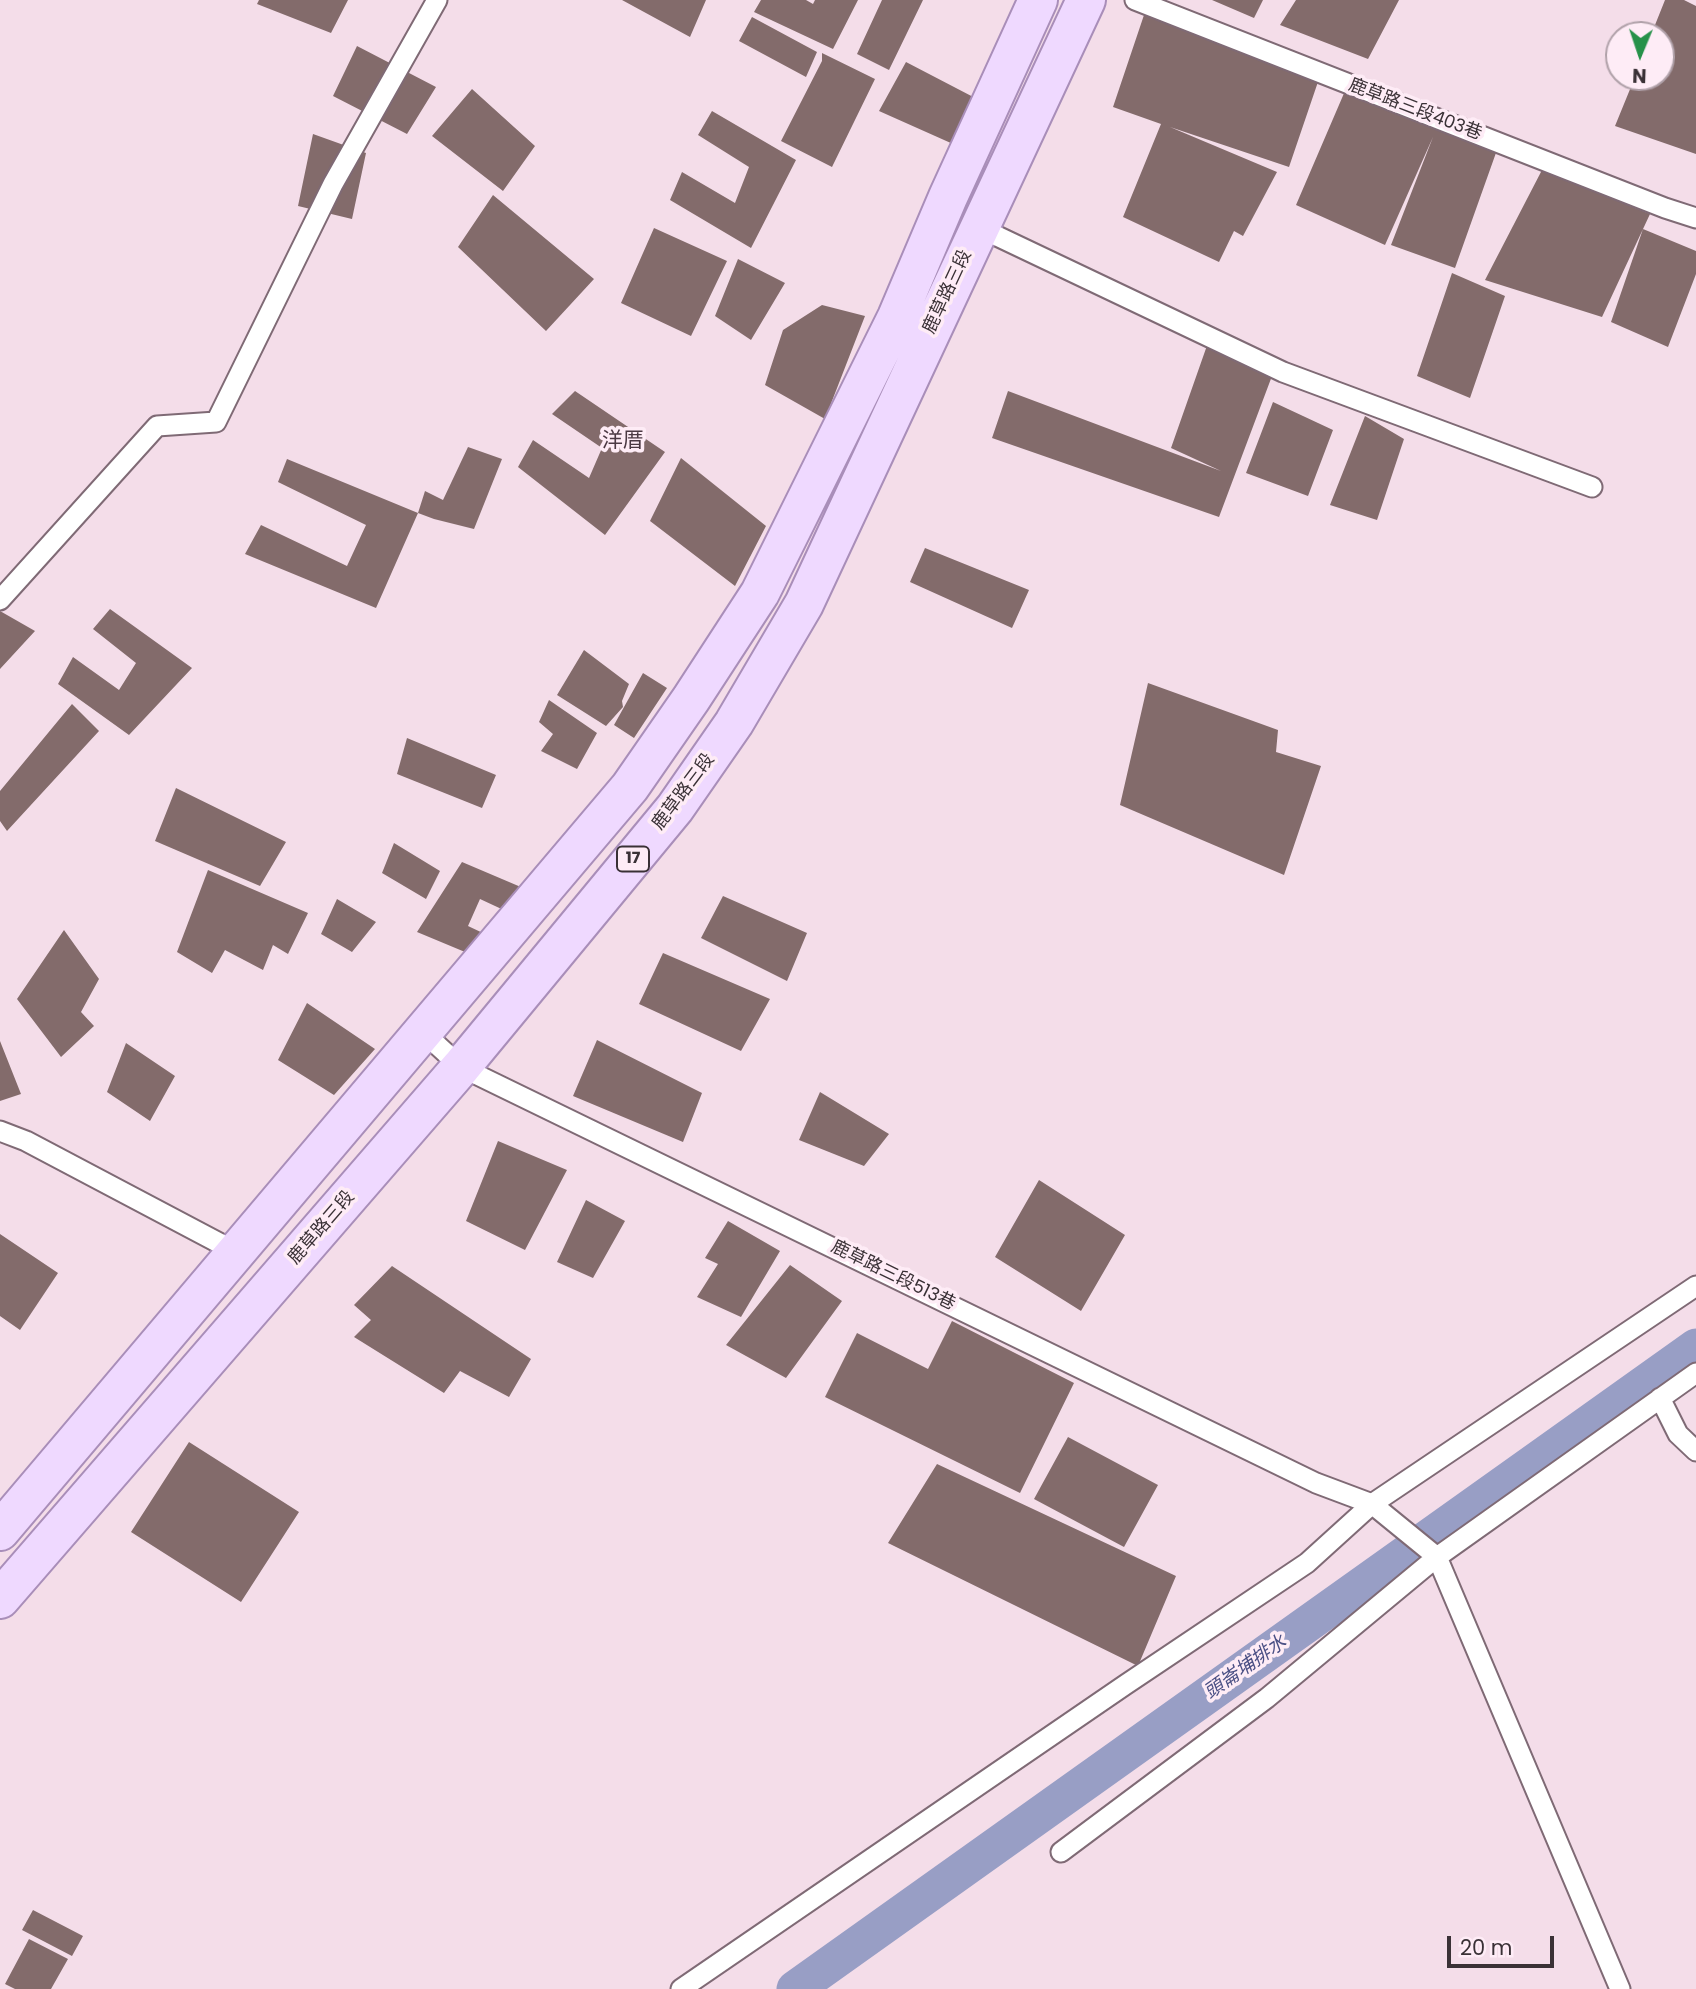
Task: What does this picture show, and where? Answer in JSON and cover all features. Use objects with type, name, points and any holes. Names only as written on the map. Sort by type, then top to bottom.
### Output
[{"type":"main road","name":"鹿草路三段","points":[[0,1531],[630,787],[691,699],[760,593],[826,463],[897,317],[948,197],[1038,0]]},
{"type":"main road","name":"鹿草路三段","points":[[0,1600],[461,1067],[676,808],[734,723],[804,604],[1086,0]]},
{"type":"main road","points":[[691,699],[734,723]]},
{"type":"main road","points":[[630,787],[676,808]]},
{"type":"lane","points":[[0,600],[157,426],[216,422],[333,184],[437,0]]},
{"type":"lane","name":"鹿草路三段403巷","points":[[1135,0],[1696,218]]},
{"type":"lane","points":[[978,228],[1283,372],[1592,487]]},
{"type":"lane","name":"鹿草路三段513巷","points":[[424,1032],[461,1067],[1316,1483],[1372,1504],[1437,1557]]},
{"type":"lane","points":[[0,1131],[26,1141],[238,1253]]},
{"type":"lane","points":[[681,1989],[1307,1563],[1372,1504],[1696,1286]]},
{"type":"lane","points":[[1061,1852],[1267,1698],[1437,1557],[1696,1373]]},
{"type":"lane","points":[[1660,1398],[1678,1434],[1696,1451]]},
{"type":"lane","points":[[1437,1557],[1620,1989]]},
{"type":"building","points":[[259,0],[348,0],[331,33],[257,4]]},
{"type":"building","points":[[622,0],[706,0],[690,37]]},
{"type":"building","points":[[761,0],[806,0],[813,4],[815,0],[858,0],[833,49],[754,12]]},
{"type":"building","points":[[882,0],[923,0],[889,70],[857,54]]},
{"type":"building","points":[[1212,0],[1263,0],[1254,18]]},
{"type":"building","points":[[1296,0],[1399,0],[1368,59],[1280,25]]},
{"type":"building","points":[[1665,0],[1684,0],[1696,6],[1696,154],[1615,126],[1629,91],[1675,91],[1675,21],[1657,21]]},
{"type":"building","points":[[1144,15],[1321,73],[1289,167],[1170,127],[1277,172],[1243,236],[1234,231],[1219,262],[1123,217],[1161,124],[1113,107]]},
{"type":"building","points":[[752,17],[817,52],[806,77],[739,41]]},
{"type":"building","points":[[357,46],[436,87],[407,134],[333,96]]},
{"type":"building","points":[[822,53],[875,79],[832,167],[781,141],[822,61]]},
{"type":"building","points":[[906,62],[979,100],[962,148],[879,111]]},
{"type":"building","points":[[1348,84],[1497,150],[1455,268],[1391,245],[1433,137],[1385,245],[1296,205]]},
{"type":"building","points":[[472,89],[535,146],[503,191],[432,136]]},
{"type":"building","points":[[712,111],[796,160],[751,248],[670,200],[682,172],[735,203],[749,167],[698,135]]},
{"type":"building","points":[[313,134],[366,153],[352,219],[298,206]]},
{"type":"building","points":[[1542,170],[1650,214],[1602,317],[1485,280]]},
{"type":"building","points":[[493,195],[594,279],[546,331],[458,247]]},
{"type":"building","points":[[654,228],[727,261],[691,336],[621,303]]},
{"type":"building","points":[[1643,229],[1696,251],[1696,274],[1668,347],[1611,322]]},
{"type":"building","points":[[738,259],[785,283],[751,340],[715,316]]},
{"type":"building","points":[[1452,273],[1505,296],[1470,398],[1417,376]]},
{"type":"building","points":[[822,305],[865,316],[825,419],[765,385],[783,330]]},
{"type":"building","points":[[1210,337],[1275,368],[1219,517],[992,438],[1008,391],[1221,471],[1171,448]]},
{"type":"building","points":[[575,391],[665,452],[605,535],[518,467],[533,440],[589,478],[602,448],[552,414]]},
{"type":"building","points":[[1273,402],[1333,430],[1308,496],[1246,473]]},
{"type":"building","points":[[1365,416],[1404,439],[1377,520],[1330,505]]},
{"type":"building","points":[[468,447],[502,459],[474,529],[418,513],[425,491],[443,500]]},
{"type":"building","points":[[681,458],[766,526],[735,586],[650,521]]},
{"type":"building","points":[[287,459],[418,513],[376,608],[245,554],[261,525],[347,566],[366,525],[278,482]]},
{"type":"building","points":[[925,548],[1029,590],[1012,628],[910,582]]},
{"type":"building","points":[[110,609],[192,668],[129,735],[58,684],[73,657],[119,690],[136,663],[93,629]]},
{"type":"building","points":[[0,611],[35,631],[0,669]]},
{"type":"building","points":[[584,650],[629,684],[622,701],[623,707],[606,726],[557,695]]},
{"type":"building","points":[[643,673],[667,688],[634,738],[614,725]]},
{"type":"building","points":[[1148,683],[1278,730],[1276,752],[1321,766],[1284,875],[1120,805]]},
{"type":"building","points":[[549,700],[597,733],[577,769],[541,751],[553,734],[539,722]]},
{"type":"building","points":[[72,704],[99,731],[7,831],[0,821],[0,791]]},
{"type":"building","points":[[407,738],[496,775],[482,808],[397,774]]},
{"type":"building","points":[[176,788],[286,842],[260,886],[155,841]]},
{"type":"building","points":[[394,843],[440,871],[426,899],[382,873]]},
{"type":"building","points":[[462,862],[542,896],[523,919],[480,899],[468,926],[504,943],[489,962],[417,932]]},
{"type":"building","points":[[208,870],[308,913],[288,954],[273,945],[263,970],[225,950],[212,973],[177,952]]},
{"type":"building","points":[[723,896],[807,933],[787,981],[701,938]]},
{"type":"building","points":[[337,899],[376,922],[352,952],[321,934]]},
{"type":"building","points":[[64,930],[99,979],[81,1012],[94,1026],[61,1057],[17,999]]},
{"type":"building","points":[[663,953],[770,999],[741,1051],[639,1004]]},
{"type":"building","points":[[307,1003],[375,1049],[334,1095],[278,1060]]},
{"type":"building","points":[[597,1040],[702,1093],[683,1142],[573,1096]]},
{"type":"building","points":[[0,1041],[21,1094],[0,1101]]},
{"type":"building","points":[[126,1043],[175,1076],[150,1121],[107,1092]]},
{"type":"building","points":[[820,1092],[889,1134],[864,1166],[799,1140]]},
{"type":"building","points":[[498,1141],[567,1170],[525,1250],[466,1221]]},
{"type":"building","points":[[1039,1180],[1125,1235],[1081,1311],[995,1257]]},
{"type":"building","points":[[586,1200],[625,1221],[593,1278],[557,1262]]},
{"type":"building","points":[[728,1221],[780,1251],[741,1317],[697,1297],[718,1264],[705,1258]]},
{"type":"building","points":[[0,1234],[58,1273],[20,1330],[0,1316]]},
{"type":"building","points":[[790,1265],[842,1301],[786,1378],[726,1345]]},
{"type":"building","points":[[392,1266],[531,1359],[509,1397],[460,1371],[444,1393],[354,1337],[371,1320],[354,1305]]},
{"type":"building","points":[[952,1321],[1074,1383],[1020,1493],[825,1397],[857,1333],[928,1369]]},
{"type":"building","points":[[1068,1437],[1158,1485],[1124,1547],[1034,1499]]},
{"type":"building","points":[[189,1442],[299,1512],[241,1602],[131,1532]]},
{"type":"building","points":[[937,1464],[1176,1576],[1138,1666],[888,1543]]},
{"type":"building","points":[[33,1910],[83,1936],[72,1956],[22,1930]]},
{"type":"building","points":[[29,1939],[68,1959],[51,1989],[15,1989],[5,1984]]},
{"type":"waterway","name":"頭崙埔排水","points":[[795,1989],[1696,1347]]},
{"type":"district","name":"洋厝","points":[[623,442]]}]
